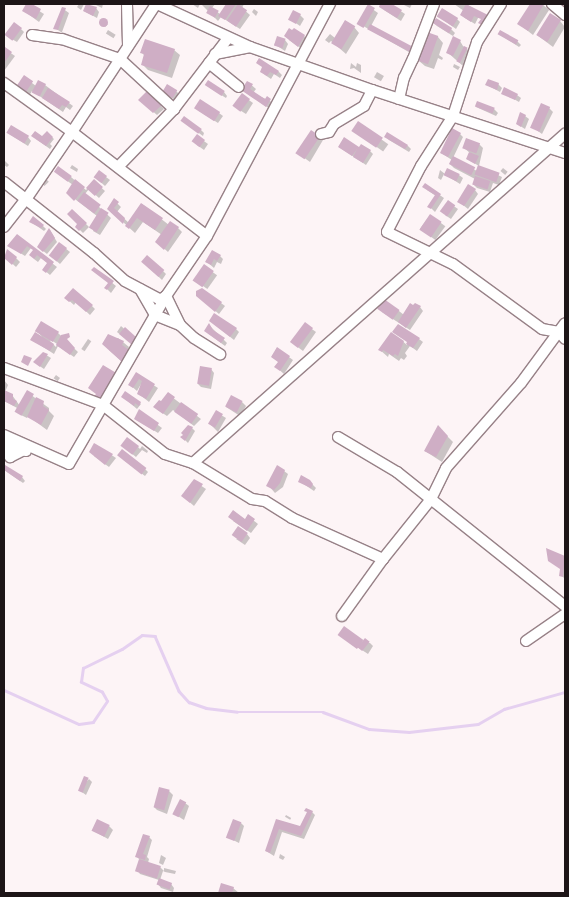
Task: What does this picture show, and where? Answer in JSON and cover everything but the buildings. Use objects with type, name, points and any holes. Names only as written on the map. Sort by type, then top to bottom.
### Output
[{"type":"street","points":[[127,4],[128,46]]},
{"type":"street","points":[[4,227],[27,198],[72,132],[156,4],[228,38],[299,65],[565,153]]},
{"type":"street","points":[[4,435],[69,464],[166,296],[207,236],[330,4]]},
{"type":"street","points":[[399,98],[404,78],[434,4]]},
{"type":"street","points":[[501,4],[477,42],[453,116],[421,166],[387,232],[428,254],[453,264],[542,329],[562,336]]},
{"type":"street","points":[[552,4],[565,14]]},
{"type":"street","points":[[32,35],[62,39],[120,59],[174,109]]},
{"type":"street","points":[[118,167],[174,109],[228,38]]},
{"type":"street","points":[[212,58],[250,47]]},
{"type":"street","points":[[212,58],[239,87]]},
{"type":"street","points":[[411,64],[422,64]]},
{"type":"street","points":[[4,83],[72,132],[207,236]]},
{"type":"street","points":[[321,134],[329,132],[334,124],[364,106],[372,90]]},
{"type":"street","points":[[193,464],[565,134]]},
{"type":"street","points":[[4,182],[27,198],[125,281],[160,300],[166,296]]},
{"type":"street","points":[[140,289],[155,315],[180,325],[194,338],[220,354]]},
{"type":"street","points":[[166,296],[180,325]]},
{"type":"street","points":[[342,616],[383,559],[431,499],[446,468],[562,336],[565,323]]},
{"type":"street","points":[[4,368],[104,405],[165,454],[193,464],[252,499],[265,501],[292,518],[383,559]]},
{"type":"street","points":[[338,437],[398,472],[565,606]]},
{"type":"street","points":[[4,446],[45,456],[49,455]]},
{"type":"street","points":[[526,641],[565,614]]},
{"type":"waterway","points":[[4,690],[79,724],[93,722],[107,701],[102,692],[81,682],[83,668],[122,649],[142,635],[155,636],[179,691],[189,702],[206,708],[237,712],[323,712],[369,729],[409,732],[478,724],[504,709],[565,692]]}]
